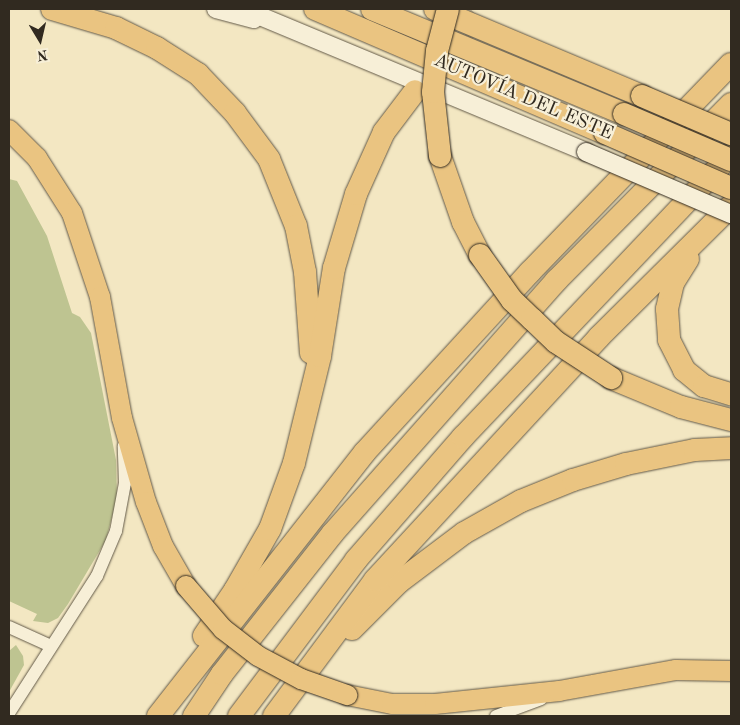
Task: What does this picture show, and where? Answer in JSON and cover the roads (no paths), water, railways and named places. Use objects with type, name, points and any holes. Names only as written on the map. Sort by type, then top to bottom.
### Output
[{"type":"highway","points":[[52,9],[116,28],[158,48],[198,74],[235,113],[269,158],[296,226],[305,272],[311,347],[309,399]]},
{"type":"highway","name":"AUTOVÍA DEL ESTE","points":[[315,9],[731,188]]},
{"type":"highway","name":"AUTOVÍA DEL ESTE","points":[[372,9],[731,160]]},
{"type":"highway","points":[[435,9],[731,134]]},
{"type":"highway","points":[[448,9],[437,52],[433,92],[440,156],[463,222],[480,255],[512,300],[532,320],[577,357],[611,378],[681,407],[731,420]]},
{"type":"highway","points":[[162,709],[188,680],[365,452],[530,272],[731,64]]},
{"type":"highway","points":[[162,709],[176,676],[235,590],[270,529],[294,463],[320,356],[334,268],[356,194],[384,132],[415,91]]},
{"type":"highway","points":[[194,716],[222,674],[333,533],[556,281],[731,104]]},
{"type":"highway","points":[[239,716],[356,560],[463,437],[579,311],[731,154]]},
{"type":"highway","points":[[375,580],[599,337],[731,205]]},
{"type":"highway","points":[[731,205],[673,283],[666,309],[668,340],[684,370],[704,386],[731,394]]},
{"type":"highway","points":[[365,452],[470,354],[556,281]]},
{"type":"highway","points":[[274,716],[375,580],[456,462],[579,311]]},
{"type":"highway","points":[[290,695],[399,582],[464,533],[513,506],[573,480],[626,464],[695,450],[731,448]]},
{"type":"main road","points":[[216,9],[293,31]]},
{"type":"main road","points":[[243,9],[731,214]]},
{"type":"main road","points":[[9,130],[37,158],[72,213],[100,297],[122,418],[146,502],[163,546],[186,586],[223,629],[258,656],[300,678],[347,695],[392,704],[435,704],[560,691],[676,670],[731,671]]},
{"type":"street","points":[[9,713],[97,576],[116,531],[125,483],[122,418]]},
{"type":"street","points":[[9,627],[51,646]]},
{"type":"street","points":[[496,716],[560,691]]},
{"type":"tunnel","points":[[441,57],[482,12]]}]
